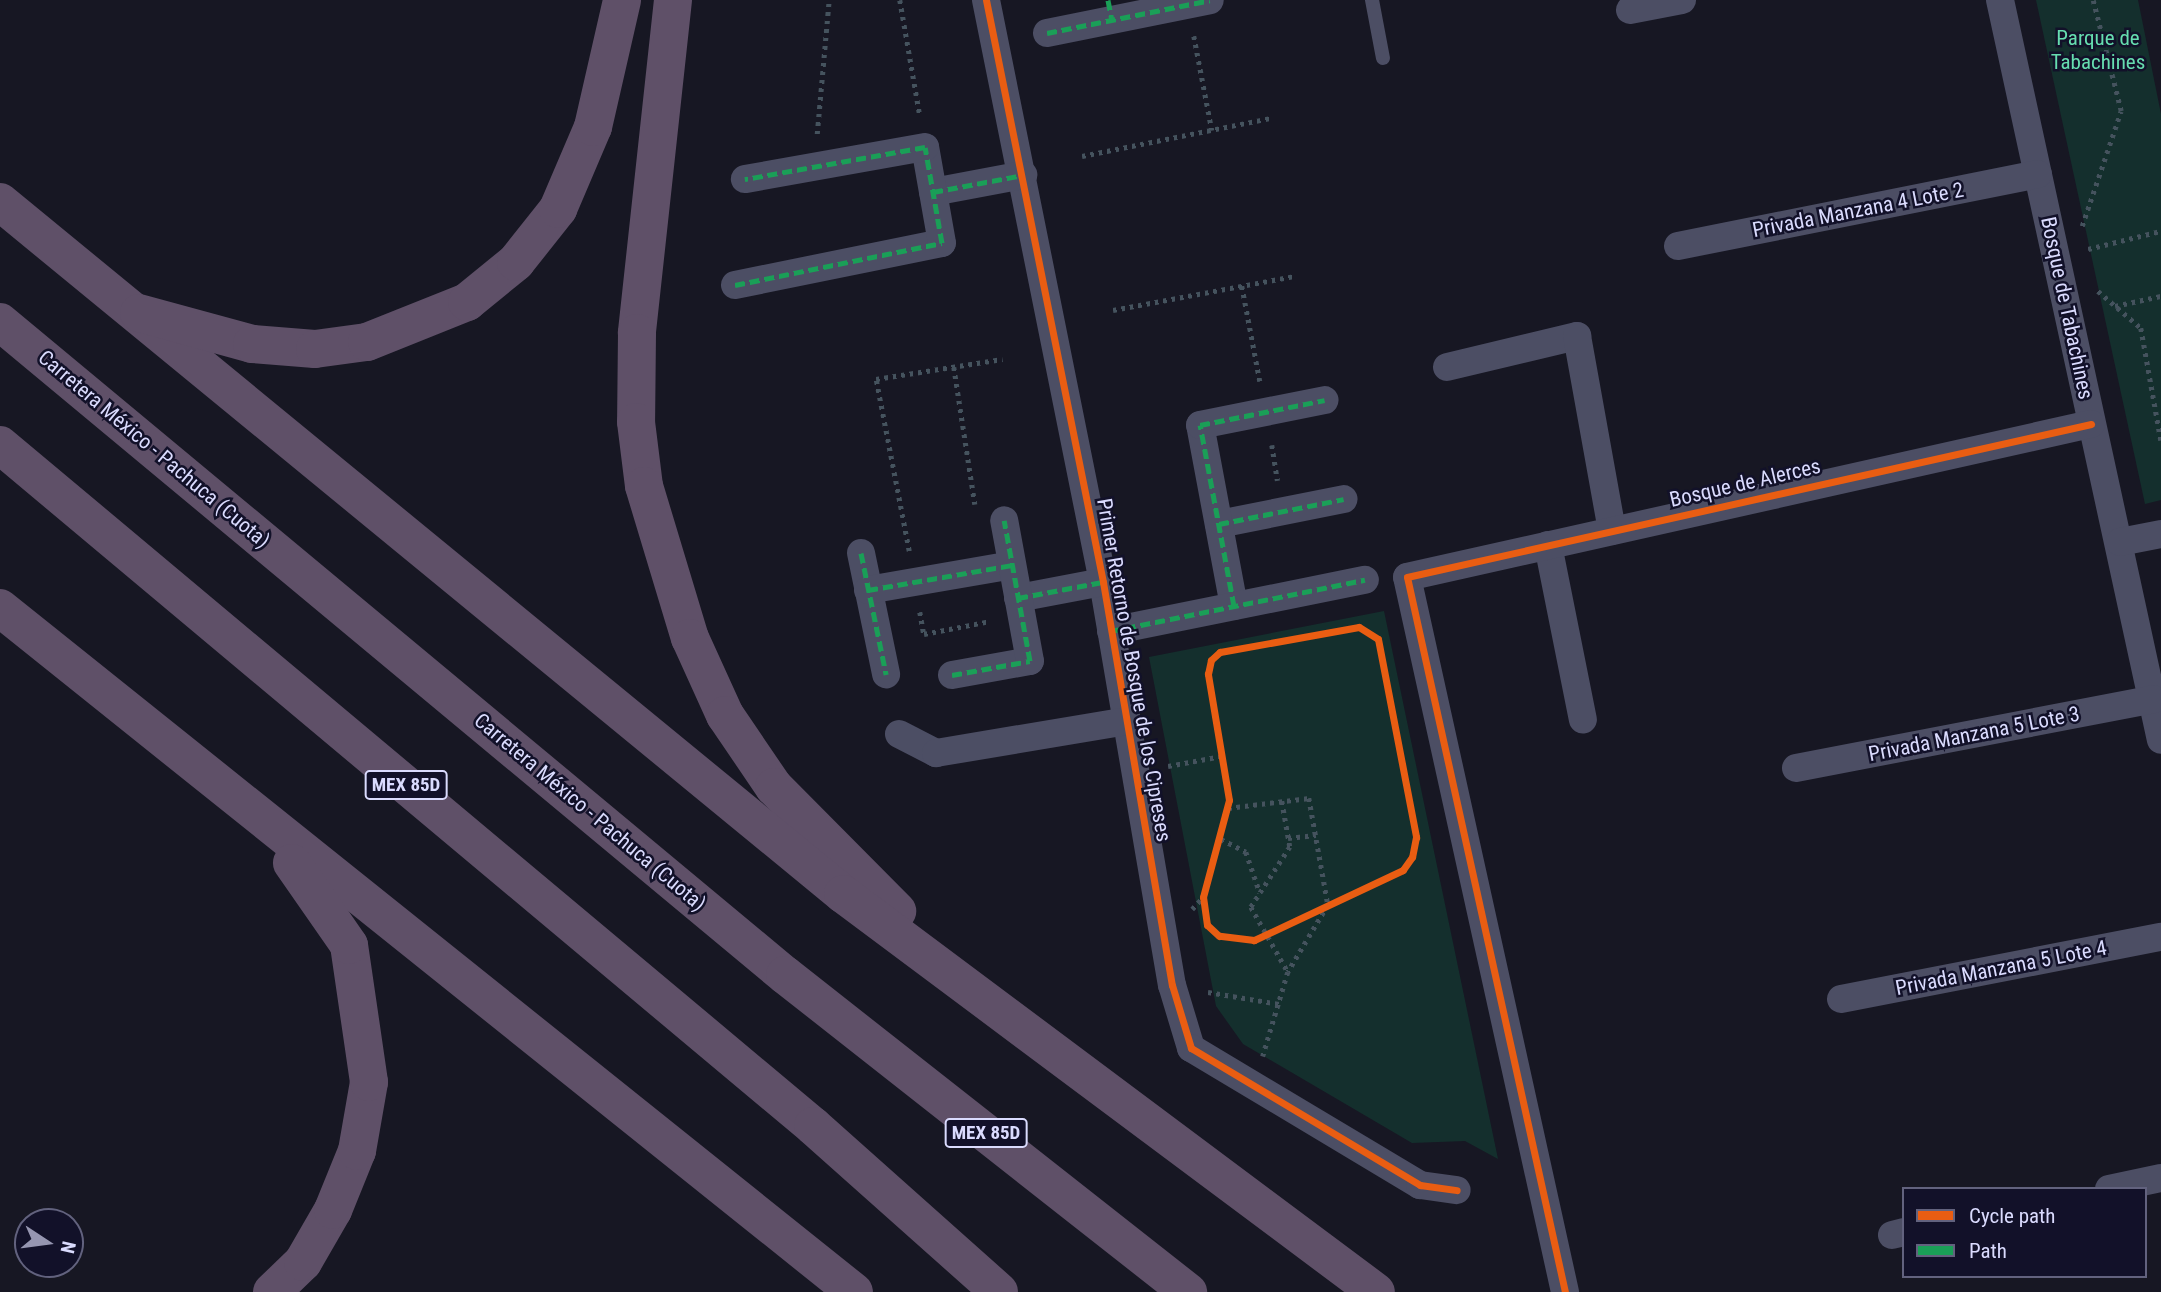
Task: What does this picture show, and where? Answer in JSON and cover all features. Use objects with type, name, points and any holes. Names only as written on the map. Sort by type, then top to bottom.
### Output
[{"type":"highway","points":[[122,308],[252,344],[315,349],[367,342],[467,302],[516,262],[558,209],[593,127],[622,0]]},
{"type":"highway","points":[[673,0],[637,333],[636,422],[660,550],[725,715],[774,787],[954,971]]},
{"type":"highway","points":[[0,202],[122,308],[843,894],[954,971],[1376,1292]]},
{"type":"highway","name":"Carretera México - Pachuca (Cuota)","points":[[0,322],[785,975],[1188,1292]]},
{"type":"highway","name":"MEX 85D","points":[[0,445],[813,1126],[999,1292]]},
{"type":"highway","points":[[0,608],[269,829],[853,1292]]},
{"type":"highway","points":[[269,829],[349,945],[369,1082],[356,1150],[333,1210],[303,1262],[272,1292]]},
{"type":"street","name":"Primer Retorno de Bosque de los Cipreses","points":[[986,0],[1103,582],[1172,985],[1191,1048],[1420,1185],[1457,1189]]},
{"type":"street","points":[[1630,10],[1682,0]]},
{"type":"street","name":"Bosque de Tabachines","points":[[2000,0],[2161,740]]},
{"type":"street","points":[[1047,33],[1110,10],[1199,2]]},
{"type":"street","points":[[735,285],[942,243],[925,147],[745,179]]},
{"type":"street","name":"Privada Manzana 4 Lote 2","points":[[1678,247],[2038,174]]},
{"type":"street","points":[[933,192],[1023,175]]},
{"type":"street","points":[[1447,367],[1577,335],[1612,531]]},
{"type":"street","points":[[1234,606],[1200,425],[1325,400]]},
{"type":"street","name":"Bosque de Alerces","points":[[1565,1292],[1407,577],[2091,424]]},
{"type":"street","points":[[1219,524],[1344,499]]},
{"type":"street","points":[[952,675],[1030,661],[1004,520]]},
{"type":"street","points":[[2120,542],[2161,534]]},
{"type":"street","points":[[1548,545],[1583,720]]},
{"type":"street","points":[[861,554],[886,674]]},
{"type":"street","points":[[869,590],[1012,565]]},
{"type":"street","points":[[1111,631],[1365,580]]},
{"type":"street","points":[[1020,606],[1103,582]]},
{"type":"street","name":"Privada Manzana 5 Lote 3","points":[[1796,768],[2152,699]]},
{"type":"street","points":[[899,734],[936,753],[1127,721]]},
{"type":"street","name":"Privada Manzana 5 Lote 4","points":[[1841,999],[2161,937]]},
{"type":"street","points":[[2118,1187],[2161,1178]]},
{"type":"lane","points":[[1372,0],[1383,58]]},
{"type":"path","points":[[814,166],[829,0]]},
{"type":"path","points":[[900,0],[925,147]]},
{"type":"path","points":[[2057,256],[2089,218],[2117,136],[2121,111],[2093,0]]},
{"type":"path","points":[[1199,2],[1212,130]]},
{"type":"path","points":[[1082,156],[1271,118]]},
{"type":"path","points":[[2057,256],[2161,231]]},
{"type":"path","points":[[2057,256],[2141,328],[2161,440]]},
{"type":"path","points":[[1113,310],[1294,276]]},
{"type":"path","points":[[2115,306],[2161,296]]},
{"type":"path","points":[[1002,359],[876,379],[925,634],[1020,606]]},
{"type":"path","points":[[954,367],[985,570]]},
{"type":"path","points":[[1220,743],[1224,767]]},
{"type":"path","points":[[1135,773],[1222,756]]},
{"type":"path","points":[[1227,820],[1228,804],[1309,798],[1328,905],[1288,972],[1254,1088]]},
{"type":"path","points":[[1282,801],[1290,847],[1251,907],[1288,972]]},
{"type":"path","points":[[1217,850],[1224,830]]},
{"type":"path","points":[[1288,838],[1316,835]]},
{"type":"path","points":[[1220,839],[1247,852],[1260,893]]},
{"type":"path","points":[[1206,885],[1206,916]]},
{"type":"path","points":[[1303,917],[1340,900]]},
{"type":"path","points":[[1254,940],[1279,929]]},
{"type":"path","points":[[1172,985],[1279,1004]]},
{"type":"green space","name":"Parque de Tabachines","points":[[2036,0],[2138,0],[2161,114],[2161,500],[2145,504]]},
{"type":"green space","points":[[1384,611],[1498,1159],[1465,1141],[1412,1143],[1243,1044],[1216,1006],[1149,657]]},
{"type":"marked path","points":[[1108,0],[1112,20]]},
{"type":"marked path","points":[[1047,33],[1210,0]]},
{"type":"marked path","points":[[735,285],[942,243],[925,147],[745,179]]},
{"type":"marked path","points":[[933,192],[1023,175]]},
{"type":"marked path","points":[[1234,606],[1200,425],[1325,400]]},
{"type":"marked path","points":[[1219,524],[1344,499]]},
{"type":"marked path","points":[[952,675],[1030,661],[1004,520]]},
{"type":"marked path","points":[[861,553],[886,674]]},
{"type":"marked path","points":[[868,590],[1012,565]]},
{"type":"marked path","points":[[1111,631],[1365,580]]},
{"type":"marked path","points":[[1018,598],[1103,582]]},
{"type":"cycle path","points":[[986,0],[1103,582],[1172,985],[1191,1048],[1420,1185],[1457,1190]]},
{"type":"cycle path","points":[[1565,1292],[1407,577],[2091,424]]},
{"type":"cycle path","points":[[1359,627],[1378,639],[1416,837],[1412,857],[1403,870],[1254,940],[1219,936],[1207,925],[1203,897],[1229,800],[1208,674],[1211,660],[1220,652],[1359,627]]}]
